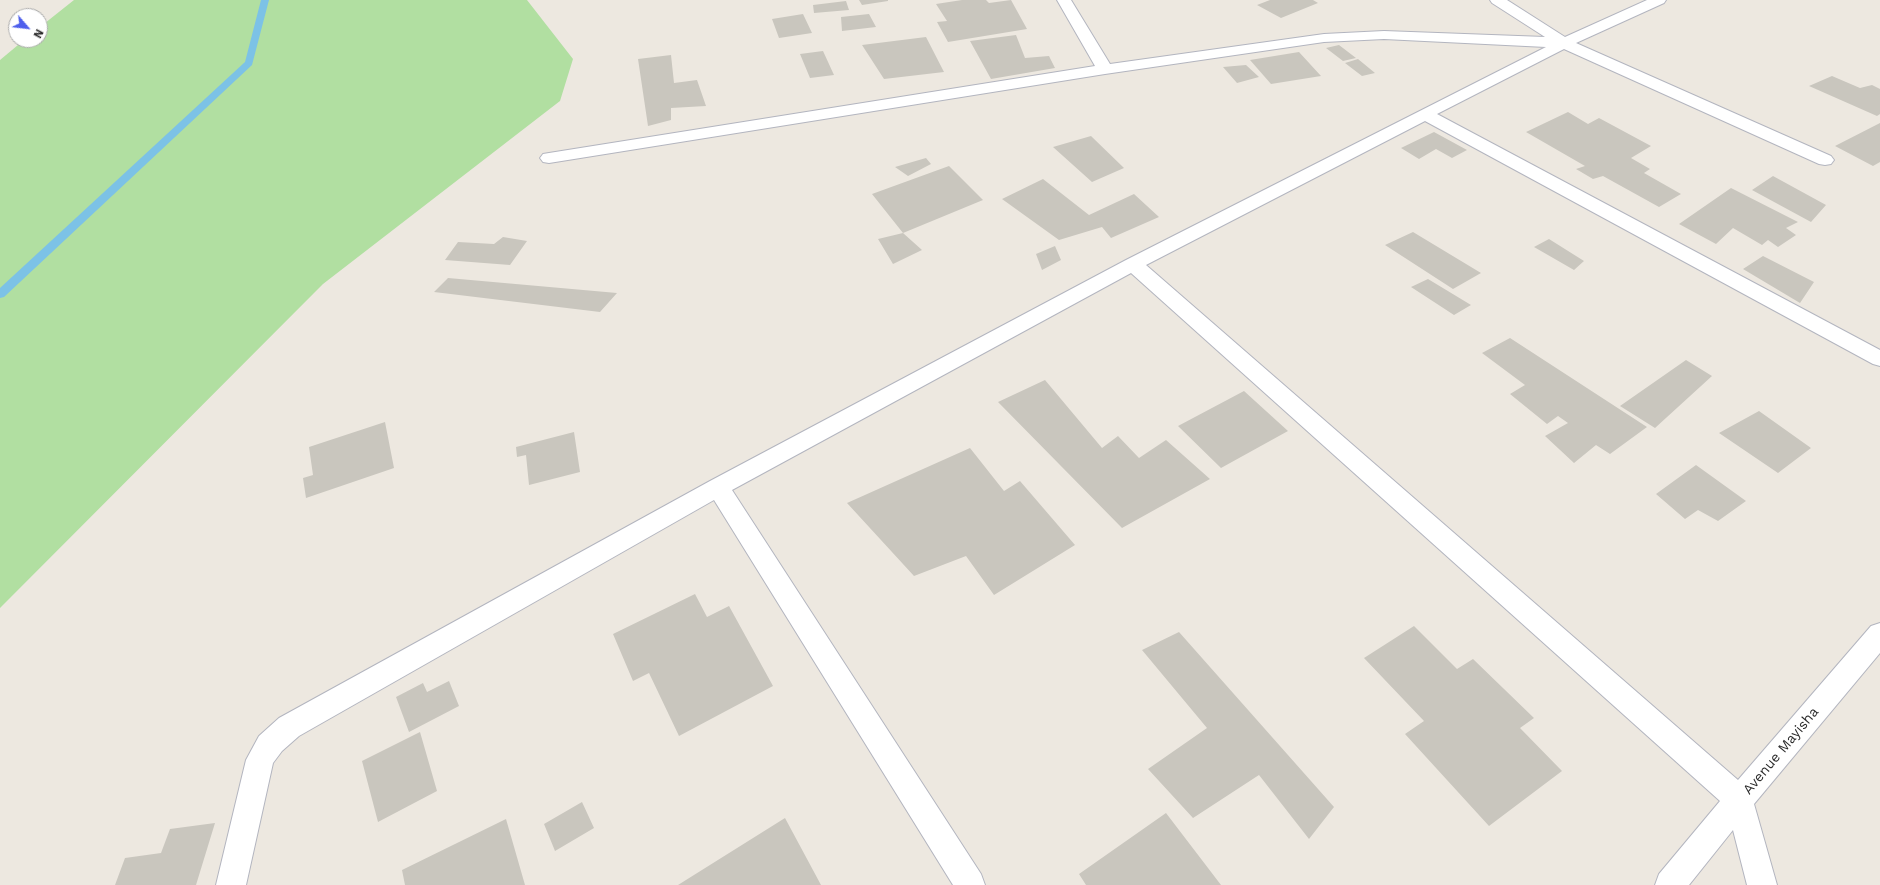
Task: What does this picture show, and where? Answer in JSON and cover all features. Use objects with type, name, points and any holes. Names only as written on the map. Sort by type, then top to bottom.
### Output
[{"type":"street","points":[[1064,0],[1105,70]]},
{"type":"street","points":[[1497,0],[1564,43],[1825,160]]},
{"type":"street","points":[[231,885],[260,760],[265,749],[272,741],[289,727],[718,487],[1133,264],[1564,43],[1659,0]]},
{"type":"street","points":[[549,158],[1105,70],[1324,38],[1358,36],[1452,37],[1564,43]]},
{"type":"street","points":[[1426,115],[1880,359]]},
{"type":"street","points":[[1133,264],[1739,800],[1670,885]]},
{"type":"street","points":[[718,487],[970,885]]},
{"type":"street","name":"Avenue Mayisha","points":[[1762,885],[1739,800],[1880,634]]},
{"type":"green space","points":[[74,0],[527,0],[573,59],[560,101],[323,284],[0,608],[0,60],[14,48],[48,48],[48,21]]},
{"type":"building","points":[[859,0],[888,0],[888,1],[862,5]]},
{"type":"building","points":[[962,0],[986,0],[989,3],[1011,0],[1027,29],[948,42],[937,22],[947,21],[936,4]]},
{"type":"building","points":[[1270,0],[1313,0],[1318,3],[1281,18],[1257,5]]},
{"type":"building","points":[[846,1],[849,10],[814,13],[813,5]]},
{"type":"building","points":[[803,14],[812,33],[779,38],[772,19]]},
{"type":"building","points":[[869,14],[876,27],[842,31],[841,17]]},
{"type":"building","points":[[1016,35],[1025,58],[1049,56],[1055,68],[991,79],[970,41]]},
{"type":"building","points":[[926,37],[944,72],[884,79],[862,45]]},
{"type":"building","points":[[1339,45],[1356,58],[1343,61],[1326,48]]},
{"type":"building","points":[[823,51],[834,75],[810,78],[800,54]]},
{"type":"building","points":[[1299,52],[1321,76],[1271,84],[1250,60]]},
{"type":"building","points":[[671,55],[674,83],[697,80],[706,106],[671,108],[671,120],[648,126],[638,59]]},
{"type":"building","points":[[1358,59],[1375,73],[1362,76],[1345,63]]},
{"type":"building","points":[[1246,65],[1259,77],[1237,83],[1223,67]]},
{"type":"building","points":[[1832,76],[1860,88],[1872,85],[1880,89],[1880,114],[1877,116],[1809,86]]},
{"type":"building","points":[[1568,112],[1588,124],[1599,118],[1651,146],[1631,158],[1650,169],[1644,173],[1681,194],[1659,207],[1603,176],[1593,179],[1576,169],[1585,166],[1526,132]]},
{"type":"building","points":[[1880,123],[1880,162],[1873,166],[1835,146]]},
{"type":"building","points":[[1434,132],[1467,150],[1452,158],[1436,149],[1419,159],[1401,148]]},
{"type":"building","points":[[1091,136],[1124,168],[1092,182],[1053,147]]},
{"type":"building","points":[[926,158],[931,164],[908,176],[895,167]]},
{"type":"building","points":[[949,166],[983,200],[903,233],[872,194]]},
{"type":"building","points":[[1773,176],[1826,205],[1811,222],[1752,190]]},
{"type":"building","points":[[1043,179],[1089,215],[1134,194],[1159,217],[1111,238],[1102,227],[1059,240],[1002,199]]},
{"type":"building","points":[[1731,188],[1798,222],[1786,228],[1796,235],[1778,247],[1768,240],[1762,245],[1733,228],[1716,244],[1679,224]]},
{"type":"building","points":[[1413,232],[1481,273],[1453,289],[1385,245]]},
{"type":"building","points":[[903,233],[922,250],[893,264],[878,239]]},
{"type":"building","points":[[503,237],[527,241],[510,265],[445,260],[458,242],[494,244]]},
{"type":"building","points":[[1549,239],[1584,261],[1574,270],[1534,247]]},
{"type":"building","points":[[1055,246],[1061,260],[1042,270],[1036,254]]},
{"type":"building","points":[[1763,256],[1814,282],[1800,303],[1743,269]]},
{"type":"building","points":[[448,278],[617,293],[600,312],[434,292]]},
{"type":"building","points":[[1428,279],[1471,305],[1454,315],[1411,287]]},
{"type":"building","points":[[1510,338],[1647,427],[1610,454],[1596,445],[1574,463],[1545,436],[1568,423],[1558,416],[1547,424],[1510,394],[1525,385],[1482,353]]},
{"type":"building","points":[[1686,360],[1712,376],[1655,428],[1620,406]]},
{"type":"building","points":[[1045,380],[1102,448],[1118,436],[1139,458],[1166,440],[1210,479],[1122,528],[998,402]]},
{"type":"building","points":[[1244,391],[1288,431],[1221,468],[1178,426]]},
{"type":"building","points":[[1759,411],[1811,448],[1778,473],[1719,433]]},
{"type":"building","points":[[385,422],[394,468],[306,498],[303,478],[313,475],[309,447]]},
{"type":"building","points":[[574,432],[580,472],[529,485],[526,455],[517,457],[516,447]]},
{"type":"building","points":[[970,448],[1004,491],[1020,481],[1075,545],[994,595],[966,556],[914,576],[847,503]]},
{"type":"building","points":[[1696,465],[1746,501],[1718,521],[1698,510],[1685,519],[1656,494]]},
{"type":"building","points":[[695,594],[707,617],[729,606],[773,686],[679,736],[649,673],[633,681],[613,634]]},
{"type":"building","points":[[1414,626],[1457,669],[1473,659],[1534,718],[1520,728],[1562,771],[1489,826],[1405,734],[1424,721],[1364,658]]},
{"type":"building","points":[[1179,632],[1334,807],[1309,839],[1259,775],[1193,818],[1148,769],[1207,728],[1142,650]]},
{"type":"building","points":[[449,681],[459,706],[409,732],[396,697],[423,683],[427,692]]},
{"type":"building","points":[[420,732],[437,791],[378,822],[362,761]]},
{"type":"building","points":[[582,802],[594,828],[555,851],[544,824]]},
{"type":"building","points":[[1166,813],[1221,885],[1086,885],[1079,874]]},
{"type":"building","points":[[785,818],[821,885],[678,885]]},
{"type":"building","points":[[506,819],[525,885],[405,885],[402,870]]},
{"type":"building","points":[[215,823],[196,885],[115,885],[125,858],[161,853],[170,829]]},
{"type":"waterway","points":[[0,294],[249,63],[265,0]]}]
